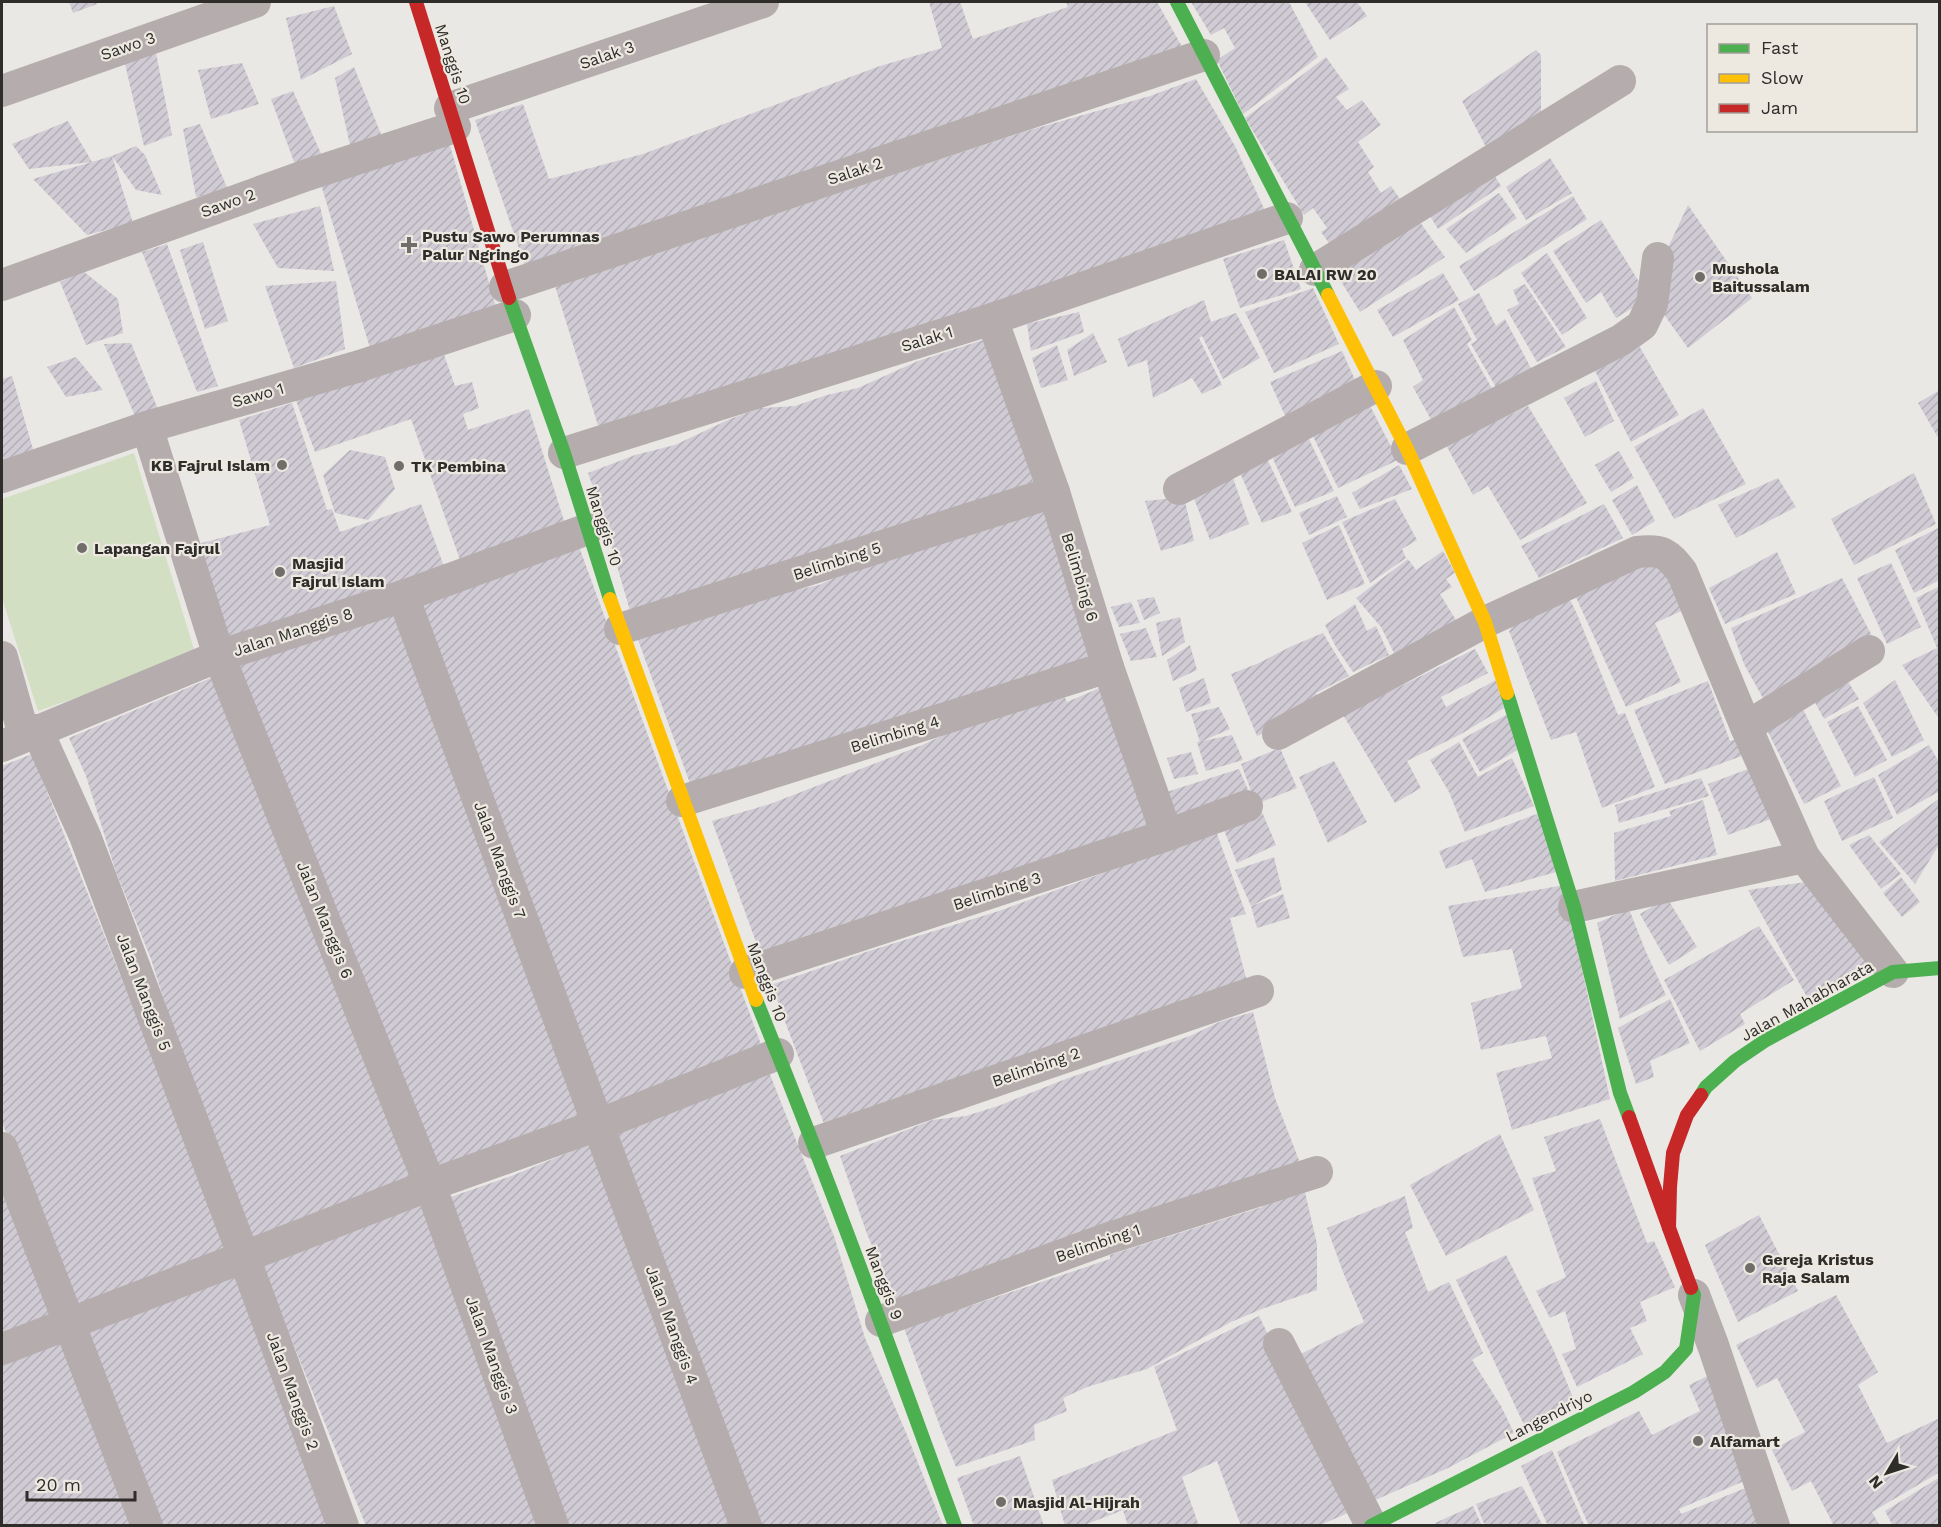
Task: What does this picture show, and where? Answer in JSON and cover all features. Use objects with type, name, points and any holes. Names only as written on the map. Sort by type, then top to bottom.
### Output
[{"type":"street","name":"Sawo 3","points":[[2,91],[255,2]]},
{"type":"street","name":"Manggis 10","points":[[416,2],[510,301],[564,453],[620,629],[745,973],[778,1054]]},
{"type":"street","name":"Salak 3","points":[[453,118],[763,2]]},
{"type":"street","points":[[1177,2],[1376,386],[1485,622],[1574,907],[1620,1093],[1669,1228]]},
{"type":"street","name":"Salak 2","points":[[510,301],[1204,55]]},
{"type":"street","points":[[1315,270],[1620,81]]},
{"type":"street","name":"Sawo 2","points":[[2,285],[307,175],[453,118]]},
{"type":"street","name":"Salak 1","points":[[564,453],[992,319],[1287,218]]},
{"type":"street","points":[[1407,449],[1621,340],[1642,325],[1652,304],[1658,258]]},
{"type":"street","name":"Sawo 1","points":[[2,477],[147,427],[360,366],[510,301]]},
{"type":"street","name":"Belimbing 6","points":[[992,319],[1054,492],[1108,667],[1167,835]]},
{"type":"street","points":[[1179,489],[1376,386]]},
{"type":"street","name":"Jalan Manggis 6","points":[[147,427],[219,656],[430,1185]]},
{"type":"street","name":"Belimbing 5","points":[[620,629],[1054,492]]},
{"type":"street","name":"Jalan Manggis 8","points":[[21,737],[219,656],[403,596],[588,529]]},
{"type":"street","points":[[1278,734],[1485,622],[1637,552],[1651,550],[1669,555],[1682,572],[1746,727],[1804,857],[1893,972]]},
{"type":"street","name":"Jalan Manggis 7","points":[[403,596],[598,1125]]},
{"type":"street","points":[[1746,727],[1869,651]]},
{"type":"street","name":"Jalan Manggis 5","points":[[2,657],[21,737],[85,836],[244,1257]]},
{"type":"street","name":"Belimbing 4","points":[[682,801],[1108,667]]},
{"type":"street","name":"Belimbing 3","points":[[745,973],[1167,835],[1247,806]]},
{"type":"street","points":[[1574,907],[1804,857]]},
{"type":"street","name":"Jalan Mahabharata","points":[[1694,1296],[1669,1228],[1673,1153],[1686,1116],[1706,1087],[1735,1061],[1766,1040],[1893,972],[1940,968]]},
{"type":"street","name":"Belimbing 2","points":[[814,1143],[1258,992]]},
{"type":"street","points":[[2,1348],[430,1185],[598,1125],[778,1054]]},
{"type":"street","name":"Manggis 9","points":[[778,1054],[881,1321],[955,1526]]},
{"type":"street","name":"Jalan Manggis 4","points":[[598,1125],[746,1526]]},
{"type":"street","points":[[2,1148],[147,1526]]},
{"type":"street","name":"Belimbing 1","points":[[881,1321],[1109,1238],[1317,1172]]},
{"type":"street","name":"Jalan Manggis 3","points":[[430,1185],[554,1526]]},
{"type":"street","name":"Jalan Manggis 2","points":[[244,1257],[343,1526]]},
{"type":"street","points":[[1694,1296],[1713,1345],[1774,1526]]},
{"type":"street","name":"Langendriyo","points":[[1371,1526],[1634,1392],[1665,1372],[1686,1349],[1694,1296]]},
{"type":"street","points":[[1279,1344],[1371,1526]]},
{"type":"green space","name":"Lapangan Fajrul","points":[[134,453],[196,656],[38,711],[2,598],[2,499]]},
{"type":"building","points":[[69,2],[96,2],[97,4],[73,13]]},
{"type":"building","points":[[929,2],[960,2],[973,39],[1068,7],[1066,2],[1157,2],[1185,52],[525,266],[475,120],[523,104],[549,179],[643,154],[880,66],[942,48]]},
{"type":"building","points":[[1191,2],[1289,2],[1318,57],[1243,114],[1217,60],[1235,48],[1224,28],[1211,35]]},
{"type":"building","points":[[1305,2],[1357,2],[1367,16],[1330,40]]},
{"type":"building","points":[[334,6],[352,54],[301,80],[286,18]]},
{"type":"building","points":[[1536,50],[1541,55],[1541,121],[1488,151],[1462,101]]},
{"type":"building","points":[[156,53],[172,135],[144,146],[125,64]]},
{"type":"building","points":[[1326,57],[1349,89],[1336,97],[1347,110],[1362,100],[1381,125],[1358,142],[1374,167],[1368,172],[1381,193],[1391,186],[1407,209],[1336,253],[1321,232],[1327,228],[1313,208],[1304,215],[1245,118]]},
{"type":"building","points":[[242,63],[259,104],[211,119],[198,70]]},
{"type":"building","points":[[354,67],[383,139],[352,154],[335,78]]},
{"type":"building","points":[[1196,79],[1235,146],[1268,217],[600,432],[555,286],[1023,132],[1150,96]]},
{"type":"building","points":[[293,91],[324,160],[297,170],[271,99]]},
{"type":"building","points":[[68,121],[92,162],[29,169],[12,144]]},
{"type":"building","points":[[200,124],[229,192],[196,197],[183,129]]},
{"type":"building","name":"Pustu Sawo Perumnas Palur Ngringo","points":[[447,135],[497,311],[370,348],[319,178]]},
{"type":"building","points":[[136,146],[145,155],[162,195],[136,190],[112,156]]},
{"type":"building","points":[[112,156],[133,223],[87,235],[33,179]]},
{"type":"building","points":[[1550,158],[1572,193],[1526,220],[1506,187]]},
{"type":"building","points":[[1489,167],[1501,186],[1438,229],[1425,208]]},
{"type":"building","points":[[1499,193],[1517,218],[1466,253],[1446,229]]},
{"type":"building","points":[[1573,196],[1587,219],[1474,291],[1459,266]]},
{"type":"building","name":"Mushola Baitussalam","points":[[1688,205],[1752,298],[1688,348],[1657,305],[1664,256]]},
{"type":"building","points":[[320,206],[334,271],[278,268],[253,224]]},
{"type":"building","points":[[1417,218],[1445,257],[1360,312],[1332,267]]},
{"type":"building","points":[[1601,220],[1649,298],[1616,318],[1601,292],[1586,303],[1553,251]]},
{"type":"building","name":"BALAI RW 20","points":[[1284,240],[1301,289],[1240,308],[1223,259]]},
{"type":"building","points":[[203,242],[228,321],[205,329],[180,250]]},
{"type":"building","points":[[167,244],[218,386],[197,392],[142,252]]},
{"type":"building","points":[[1547,253],[1587,318],[1562,335],[1521,273]]},
{"type":"building","points":[[83,271],[118,299],[123,333],[86,345],[60,282]]},
{"type":"building","points":[[1443,273],[1459,300],[1393,337],[1377,310]]},
{"type":"building","points":[[336,281],[345,349],[294,368],[265,286]]},
{"type":"building","points":[[1525,284],[1566,347],[1537,362],[1507,310],[1519,304],[1513,290]]},
{"type":"building","points":[[1313,288],[1339,344],[1274,373],[1245,312]]},
{"type":"building","points":[[1479,293],[1496,326],[1505,319],[1533,372],[1497,389],[1471,344],[1477,340],[1458,304]]},
{"type":"building","points":[[1204,300],[1211,322],[1236,313],[1260,358],[1223,379],[1202,336],[1199,338],[1222,385],[1202,394],[1192,378],[1153,398],[1147,360],[1128,367],[1118,339]]},
{"type":"building","points":[[1454,307],[1472,340],[1467,344],[1494,392],[1434,425],[1413,387],[1423,380],[1403,340]]},
{"type":"building","points":[[1079,312],[1084,332],[1031,351],[1027,324]]},
{"type":"building","points":[[1093,333],[1107,362],[1074,376],[1067,350]]},
{"type":"building","points":[[986,339],[1034,484],[631,614],[588,473],[635,455],[675,445],[730,419],[760,408],[795,406],[858,388],[918,361]]},
{"type":"building","points":[[131,343],[160,414],[138,423],[104,344]]},
{"type":"building","points":[[1638,344],[1679,415],[1631,442],[1594,369]]},
{"type":"building","points":[[1057,345],[1068,380],[1041,388],[1032,358]]},
{"type":"building","points":[[442,349],[455,386],[472,382],[479,408],[463,414],[468,430],[529,409],[565,524],[461,563],[411,419],[315,452],[294,395]]},
{"type":"building","points":[[1342,351],[1355,380],[1287,420],[1270,382]]},
{"type":"building","points":[[76,357],[103,390],[66,397],[47,367]]},
{"type":"building","points":[[12,376],[34,453],[2,461],[2,379]]},
{"type":"building","points":[[1596,381],[1614,421],[1585,437],[1564,398]]},
{"type":"building","points":[[1940,390],[1940,441],[1918,403]]},
{"type":"building","points":[[1368,402],[1398,460],[1338,488],[1309,428]]},
{"type":"building","points":[[292,403],[327,510],[332,509],[340,532],[421,504],[445,569],[230,644],[198,544],[270,525],[239,420]]},
{"type":"building","points":[[1528,406],[1587,503],[1520,540],[1488,486],[1473,495],[1446,445]]},
{"type":"building","points":[[1703,408],[1746,484],[1674,519],[1634,447]]},
{"type":"building","points":[[1305,431],[1334,491],[1295,507],[1273,459]]},
{"type":"building","points":[[350,450],[385,457],[395,489],[368,520],[335,513],[323,475]]},
{"type":"building","points":[[1619,451],[1634,478],[1611,492],[1595,465]]},
{"type":"building","points":[[1264,452],[1292,512],[1262,523],[1236,464]]},
{"type":"building","points":[[1399,465],[1412,489],[1360,509],[1352,493]]},
{"type":"building","points":[[1914,473],[1936,524],[1854,565],[1831,519]]},
{"type":"building","points":[[1233,478],[1249,524],[1210,540],[1193,496]]},
{"type":"building","points":[[1778,478],[1796,507],[1736,538],[1718,505]]},
{"type":"building","points":[[1637,485],[1655,521],[1632,535],[1612,500]]},
{"type":"building","points":[[1337,496],[1347,517],[1309,535],[1299,513]]},
{"type":"building","points":[[1184,497],[1194,541],[1161,551],[1145,501]]},
{"type":"building","points":[[1395,499],[1417,540],[1402,549],[1406,558],[1370,583],[1342,522]]},
{"type":"building","points":[[1604,504],[1623,538],[1539,578],[1521,546]]},
{"type":"building","points":[[1046,507],[1094,661],[692,789],[637,637],[758,598],[819,585],[850,571]]},
{"type":"building","points":[[1339,525],[1365,584],[1327,600],[1302,543]]},
{"type":"building","points":[[1940,527],[1940,580],[1914,593],[1895,550]]},
{"type":"building","points":[[578,544],[763,1050],[604,1113],[415,601]]},
{"type":"building","points":[[1443,551],[1455,573],[1446,579],[1452,587],[1440,594],[1459,625],[1397,659],[1381,627],[1356,598],[1408,559],[1416,570]]},
{"type":"building","points":[[1777,552],[1796,594],[1725,624],[1709,588]]},
{"type":"building","points":[[1653,560],[1667,566],[1688,608],[1655,623],[1681,682],[1626,707],[1574,593]]},
{"type":"building","points":[[1891,563],[1921,627],[1887,644],[1857,578]]},
{"type":"building","points":[[1842,578],[1872,636],[1814,673],[1764,700],[1744,664],[1731,628]]},
{"type":"building","points":[[1940,586],[1940,720],[1902,665],[1937,648],[1916,598]]},
{"type":"building","points":[[1568,596],[1618,715],[1625,713],[1655,787],[1602,808],[1576,732],[1551,740],[1509,631],[1515,622]]},
{"type":"building","points":[[1154,597],[1160,613],[1144,620],[1137,600]]},
{"type":"building","points":[[1131,602],[1140,623],[1119,627],[1111,607]]},
{"type":"building","points":[[1355,604],[1367,631],[1376,626],[1389,655],[1353,672],[1336,647],[1325,625]]},
{"type":"building","points":[[394,612],[586,1115],[432,1172],[236,666]]},
{"type":"building","points":[[1180,617],[1185,642],[1162,656],[1156,623]]},
{"type":"building","points":[[1146,628],[1157,657],[1131,661],[1120,634]]},
{"type":"building","points":[[1323,633],[1349,676],[1316,693],[1321,702],[1285,724],[1257,736],[1231,674]]},
{"type":"building","points":[[1190,645],[1197,670],[1173,681],[1167,660]]},
{"type":"building","points":[[1475,649],[1488,673],[1441,697],[1446,707],[1496,680],[1504,708],[1461,734],[1407,761],[1421,788],[1395,803],[1342,713]]},
{"type":"building","points":[[218,675],[414,1184],[254,1244],[172,1025],[151,959],[116,872],[86,776],[69,738]]},
{"type":"building","points":[[1204,678],[1211,703],[1186,712],[1179,688]]},
{"type":"building","points":[[1847,680],[1859,699],[1824,719],[1813,699]]},
{"type":"building","points":[[1895,680],[1924,740],[1892,757],[1863,703]]},
{"type":"building","points":[[1708,681],[1730,741],[1744,737],[1750,753],[1665,784],[1634,710]]},
{"type":"building","points":[[1102,687],[1148,824],[1114,839],[760,953],[712,821],[770,804],[920,746],[974,721],[1063,694],[1067,702]]},
{"type":"building","points":[[1801,705],[1841,786],[1804,804],[1764,724]]},
{"type":"building","points":[[1858,706],[1887,760],[1855,777],[1827,722]]},
{"type":"building","points":[[1219,707],[1230,729],[1200,742],[1191,714]]},
{"type":"building","points":[[1508,714],[1519,749],[1480,772],[1462,739]]},
{"type":"building","points":[[1232,735],[1243,760],[1206,771],[1197,742]]},
{"type":"building","points":[[1459,742],[1478,777],[1512,758],[1534,806],[1465,832],[1449,792],[1430,760]]},
{"type":"building","points":[[1929,745],[1940,764],[1940,791],[1897,815],[1878,775]]},
{"type":"building","points":[[1280,748],[1297,788],[1256,804],[1241,764]]},
{"type":"building","points":[[1191,752],[1198,774],[1174,779],[1167,758]]},
{"type":"building","points":[[32,754],[229,1248],[74,1310],[2,1122],[2,766]]},
{"type":"building","points":[[1334,761],[1367,822],[1328,843],[1299,777]]},
{"type":"building","points":[[1759,765],[1779,816],[1728,835],[1708,784]]},
{"type":"building","points":[[1239,769],[1250,794],[1172,827],[1157,795]]},
{"type":"building","points":[[1874,777],[1893,818],[1842,841],[1824,801]]},
{"type":"building","points":[[1701,778],[1709,796],[1619,823],[1615,805]]},
{"type":"building","points":[[1940,798],[1940,843],[1915,884],[1879,842]]},
{"type":"building","points":[[1703,800],[1717,855],[1615,881],[1614,833],[1671,816],[1669,811]]},
{"type":"building","points":[[1262,812],[1276,845],[1237,863],[1222,825]]},
{"type":"building","points":[[1542,812],[1556,872],[1485,892],[1472,859],[1446,869],[1439,851]]},
{"type":"building","points":[[1216,831],[1246,914],[1230,918],[1248,985],[826,1129],[771,985],[869,951],[999,911],[1095,876],[1160,849]]},
{"type":"building","points":[[1869,835],[1901,874],[1881,889],[1849,845]]},
{"type":"building","points":[[1274,857],[1282,890],[1251,906],[1235,870]]},
{"type":"building","points":[[1901,877],[1920,902],[1902,917],[1883,893]]},
{"type":"building","points":[[1806,882],[1869,951],[1867,968],[1807,997],[1748,890]]},
{"type":"building","points":[[1564,885],[1610,1099],[1512,1130],[1496,1073],[1552,1058],[1546,1036],[1481,1050],[1471,1003],[1522,988],[1512,949],[1463,957],[1448,906]]},
{"type":"building","points":[[1283,894],[1290,918],[1257,928],[1251,906]]},
{"type":"building","points":[[1667,898],[1697,947],[1669,965],[1640,914]]},
{"type":"building","points":[[1629,909],[1666,995],[1620,1019],[1597,923]]},
{"type":"building","points":[[1759,926],[1794,980],[1740,1014],[1745,1024],[1700,1051],[1664,980]]},
{"type":"building","points":[[1670,999],[1690,1043],[1650,1061],[1654,1077],[1636,1084],[1618,1028]]},
{"type":"building","points":[[1253,1012],[1275,1098],[1302,1168],[897,1303],[867,1234],[840,1156],[932,1120],[966,1116],[998,1106],[1063,1080],[1190,1036],[1219,1022]]},
{"type":"building","points":[[769,1072],[835,1239],[865,1338],[943,1526],[758,1526],[610,1131]]},
{"type":"building","points":[[1600,1119],[1647,1243],[1654,1241],[1675,1287],[1640,1302],[1647,1321],[1630,1328],[1643,1354],[1577,1387],[1562,1354],[1576,1349],[1565,1311],[1550,1318],[1536,1291],[1566,1277],[1532,1178],[1556,1171],[1544,1137]]},
{"type":"building","points":[[1500,1134],[1534,1210],[1446,1256],[1410,1185]]},
{"type":"building","points":[[594,1142],[738,1526],[568,1526],[442,1200],[514,1175]]},
{"type":"building","points":[[2,1179],[52,1317],[2,1337]]},
{"type":"building","points":[[1304,1188],[1317,1244],[1317,1290],[1231,1322],[1147,1369],[1087,1387],[1063,1398],[1067,1411],[1034,1425],[1035,1440],[956,1467],[904,1328],[1110,1259],[1110,1255],[1262,1207],[1260,1199]]},
{"type":"building","points":[[1405,1196],[1413,1228],[1405,1232],[1428,1292],[1449,1282],[1483,1353],[1472,1360],[1501,1406],[1514,1433],[1448,1468],[1373,1501],[1295,1357],[1364,1322],[1327,1228]]},
{"type":"building","points":[[423,1201],[542,1526],[366,1526],[261,1263]]},
{"type":"building","name":"Gereja Kristus Raja Salam","points":[[1759,1215],[1798,1291],[1738,1322],[1705,1245]]},
{"type":"building","points":[[1506,1255],[1554,1351],[1576,1405],[1525,1427],[1456,1280]]},
{"type":"building","points":[[234,1271],[332,1526],[156,1526],[80,1330]]},
{"type":"building","points":[[1836,1295],[1878,1372],[1858,1385],[1887,1443],[1940,1418],[1940,1472],[1872,1512],[1880,1526],[1834,1526],[1811,1481],[1792,1491],[1772,1450],[1805,1432],[1777,1378],[1757,1388],[1736,1345]]},
{"type":"building","points":[[1259,1316],[1292,1383],[1348,1513],[1318,1526],[1241,1526],[1217,1461],[1182,1477],[1199,1526],[1128,1526],[1123,1510],[1082,1526],[1065,1526],[1052,1480],[1177,1430],[1154,1367]]},
{"type":"building","points":[[63,1336],[136,1526],[2,1526],[2,1360]]},
{"type":"building","points":[[1714,1373],[1749,1479],[1679,1509],[1681,1514],[1748,1487],[1761,1526],[1589,1526],[1557,1452],[1639,1411],[1652,1435],[1700,1411],[1689,1385]]},
{"type":"building","points":[[1552,1450],[1585,1526],[1548,1526],[1521,1466]]},
{"type":"building","name":"Masjid Al-Hijrah","points":[[1020,1456],[1044,1526],[974,1526],[957,1478]]},
{"type":"building","points":[[1940,1477],[1940,1526],[1893,1526],[1885,1511]]},
{"type":"building","points":[[1522,1486],[1543,1526],[1485,1526],[1476,1504]]},
{"type":"building","points":[[1473,1506],[1482,1526],[1437,1526],[1435,1523]]},
{"type":"traffic: fast","points":[[1177,2],[1328,295]]},
{"type":"traffic: fast","points":[[509,298],[564,453],[610,599]]},
{"type":"traffic: fast","points":[[1507,693],[1574,907],[1620,1093],[1629,1117]]},
{"type":"traffic: fast","points":[[1701,1095],[1706,1087],[1735,1061],[1766,1040],[1893,972],[1940,968]]},
{"type":"traffic: fast","points":[[756,1000],[883,1328],[955,1526]]},
{"type":"traffic: fast","points":[[1371,1526],[1634,1392],[1665,1372],[1686,1349],[1694,1295],[1691,1288]]},
{"type":"traffic: slow","points":[[1328,295],[1407,449],[1485,622],[1507,693]]},
{"type":"traffic: slow","points":[[610,599],[756,1000]]},
{"type":"traffic: jam","points":[[416,2],[509,298]]},
{"type":"traffic: jam","points":[[1691,1288],[1669,1228],[1670,1187],[1673,1153],[1687,1115],[1701,1095]]},
{"type":"traffic: jam","points":[[1629,1117],[1669,1228]]},
{"type":"place","name":"Pustu Sawo Perumnas Palur Ngringo","points":[[409,245]]},
{"type":"place","name":"BALAI RW 20","points":[[1262,274]]},
{"type":"place","name":"Mushola Baitussalam","points":[[1700,277]]},
{"type":"place","name":"KB Fajrul Islam","points":[[282,465]]},
{"type":"place","name":"TK Pembina","points":[[399,466]]},
{"type":"place","name":"Lapangan Fajrul","points":[[82,548]]},
{"type":"place","name":"Masjid Fajrul Islam","points":[[280,572]]},
{"type":"place","name":"Gereja Kristus Raja Salam","points":[[1750,1268]]},
{"type":"place","name":"Alfamart","points":[[1698,1441]]},
{"type":"place","name":"Masjid Al-Hijrah","points":[[1001,1502]]}]
